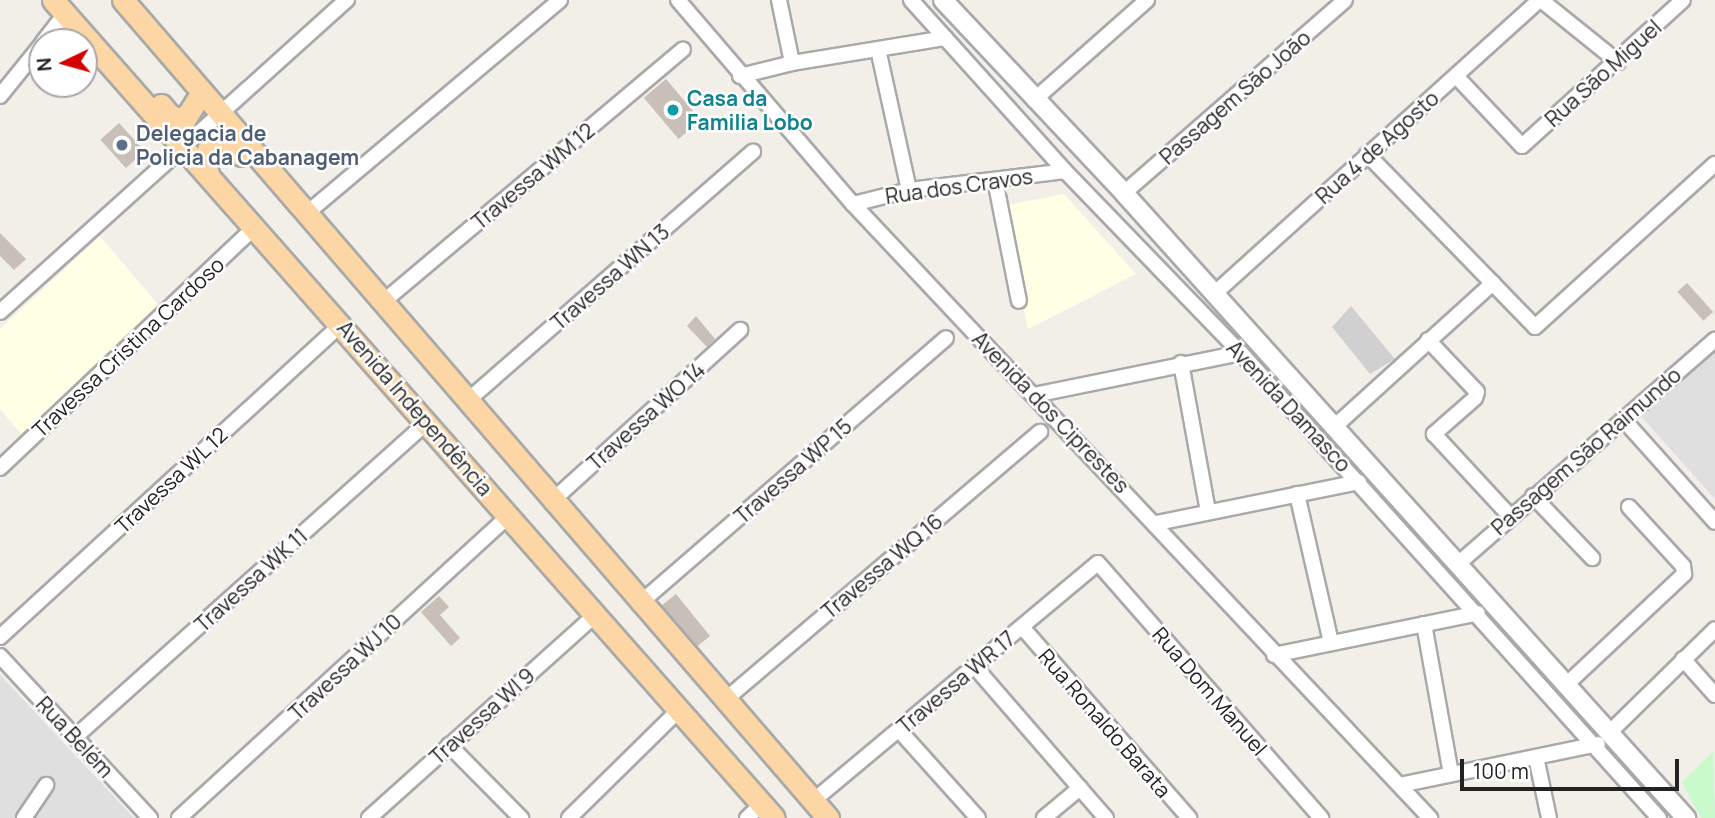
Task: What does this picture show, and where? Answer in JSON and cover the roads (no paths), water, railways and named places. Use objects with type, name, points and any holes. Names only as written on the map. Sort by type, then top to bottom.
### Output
[{"type":"main road","name":"Avenida Independência","points":[[123,0],[551,502],[828,818]]},
{"type":"main road","name":"Avenida Independência","points":[[59,7],[103,51],[680,710],[761,813]]},
{"type":"main road","points":[[103,51],[117,54],[172,117],[185,120],[201,93]]},
{"type":"main road","points":[[208,173],[203,161],[207,146],[224,138],[277,193],[289,195]]},
{"type":"street","points":[[0,312],[347,0]]},
{"type":"street","points":[[306,214],[561,0]]},
{"type":"street","name":"Avenida dos Ciprestes","points":[[678,0],[740,76],[853,204],[1157,523],[1274,655],[1430,818]]},
{"type":"street","points":[[779,0],[792,62]]},
{"type":"street","name":"Avenida Damasco","points":[[911,0],[1065,172],[1241,353],[1478,614],[1686,818]]},
{"type":"street","points":[[1034,100],[1147,0]]},
{"type":"street","name":"Passagem São João","points":[[1124,193],[1345,0]]},
{"type":"street","points":[[1540,0],[1618,62]]},
{"type":"street","name":"Rua 4 de Agosto","points":[[1214,294],[1540,0]]},
{"type":"street","name":"Rua São Miguel","points":[[1456,76],[1522,146],[1618,62],[1683,0]]},
{"type":"street","name":"Avenida Damasco","points":[[946,1],[1034,100],[1124,193],[1333,428],[1459,562],[1567,684],[1659,818]]},
{"type":"street","points":[[50,28],[59,7]]},
{"type":"street","points":[[740,76],[792,62],[945,38]]},
{"type":"street","name":"Travessa WM 12","points":[[383,302],[684,49]]},
{"type":"street","points":[[878,49],[909,190]]},
{"type":"street","points":[[0,96],[28,61]]},
{"type":"street","name":"Travessa WN 13","points":[[466,402],[753,152]]},
{"type":"street","points":[[1367,154],[1535,327],[1715,164]]},
{"type":"street","name":"Rua dos Cravos","points":[[853,204],[909,190],[1065,172]]},
{"type":"street","points":[[995,180],[1019,301]]},
{"type":"street","name":"Travessa Cristina Cardoso","points":[[0,468],[256,227]]},
{"type":"street","points":[[1333,428],[1493,282]]},
{"type":"street","name":"Travessa WL 12","points":[[0,637],[341,324]]},
{"type":"street","name":"Travessa WO 14","points":[[551,502],[740,330]]},
{"type":"street","name":"Travessa WP 15","points":[[639,604],[946,338]]},
{"type":"street","points":[[1428,340],[1477,392],[1475,398],[1433,434],[1509,515]]},
{"type":"street","name":"Passagem São Raimundo","points":[[1459,562],[1509,515],[1715,340]]},
{"type":"street","points":[[1034,395],[1181,363],[1241,353]]},
{"type":"street","points":[[1181,363],[1208,511]]},
{"type":"street","points":[[1623,419],[1715,522]]},
{"type":"street","name":"Travessa WK 11","points":[[75,737],[427,422]]},
{"type":"street","name":"Travessa WQ 16","points":[[725,700],[1040,432]]},
{"type":"street","points":[[1157,523],[1359,482]]},
{"type":"street","points":[[1297,495],[1331,642]]},
{"type":"street","points":[[1533,496],[1592,558]]},
{"type":"street","points":[[1567,684],[1680,581],[1683,566],[1629,507]]},
{"type":"street","name":"Travessa WJ 10","points":[[179,818],[510,515]]},
{"type":"street","name":"Travessa WR 17","points":[[813,801],[1098,563]]},
{"type":"street","name":"Rua Dom Manuel","points":[[1098,563],[1321,818]]},
{"type":"street","name":"Travessa WI 9","points":[[369,818],[596,614]]},
{"type":"street","points":[[1274,655],[1478,614]]},
{"type":"street","points":[[1424,624],[1451,774]]},
{"type":"street","name":"Rua Ronaldo Barata","points":[[1022,627],[1189,818]]},
{"type":"street","points":[[1400,785],[1536,757],[1604,738],[1715,629]]},
{"type":"street","name":"Rua Belém","points":[[0,656],[150,818]]},
{"type":"street","points":[[1683,659],[1715,695]]},
{"type":"street","points":[[975,667],[1106,818]]},
{"type":"street","points":[[569,818],[680,710]]},
{"type":"street","points":[[899,730],[978,818]]},
{"type":"street","points":[[449,746],[521,818]]},
{"type":"street","points":[[1536,757],[1549,818]]},
{"type":"street","points":[[24,818],[46,785]]},
{"type":"street","points":[[1044,818],[1080,788]]},
{"type":"place","name":"Casa da Familia Lobo","points":[[673,110]]},
{"type":"place","name":"Delegacia de Policia da Cabanagem","points":[[122,145]]}]
